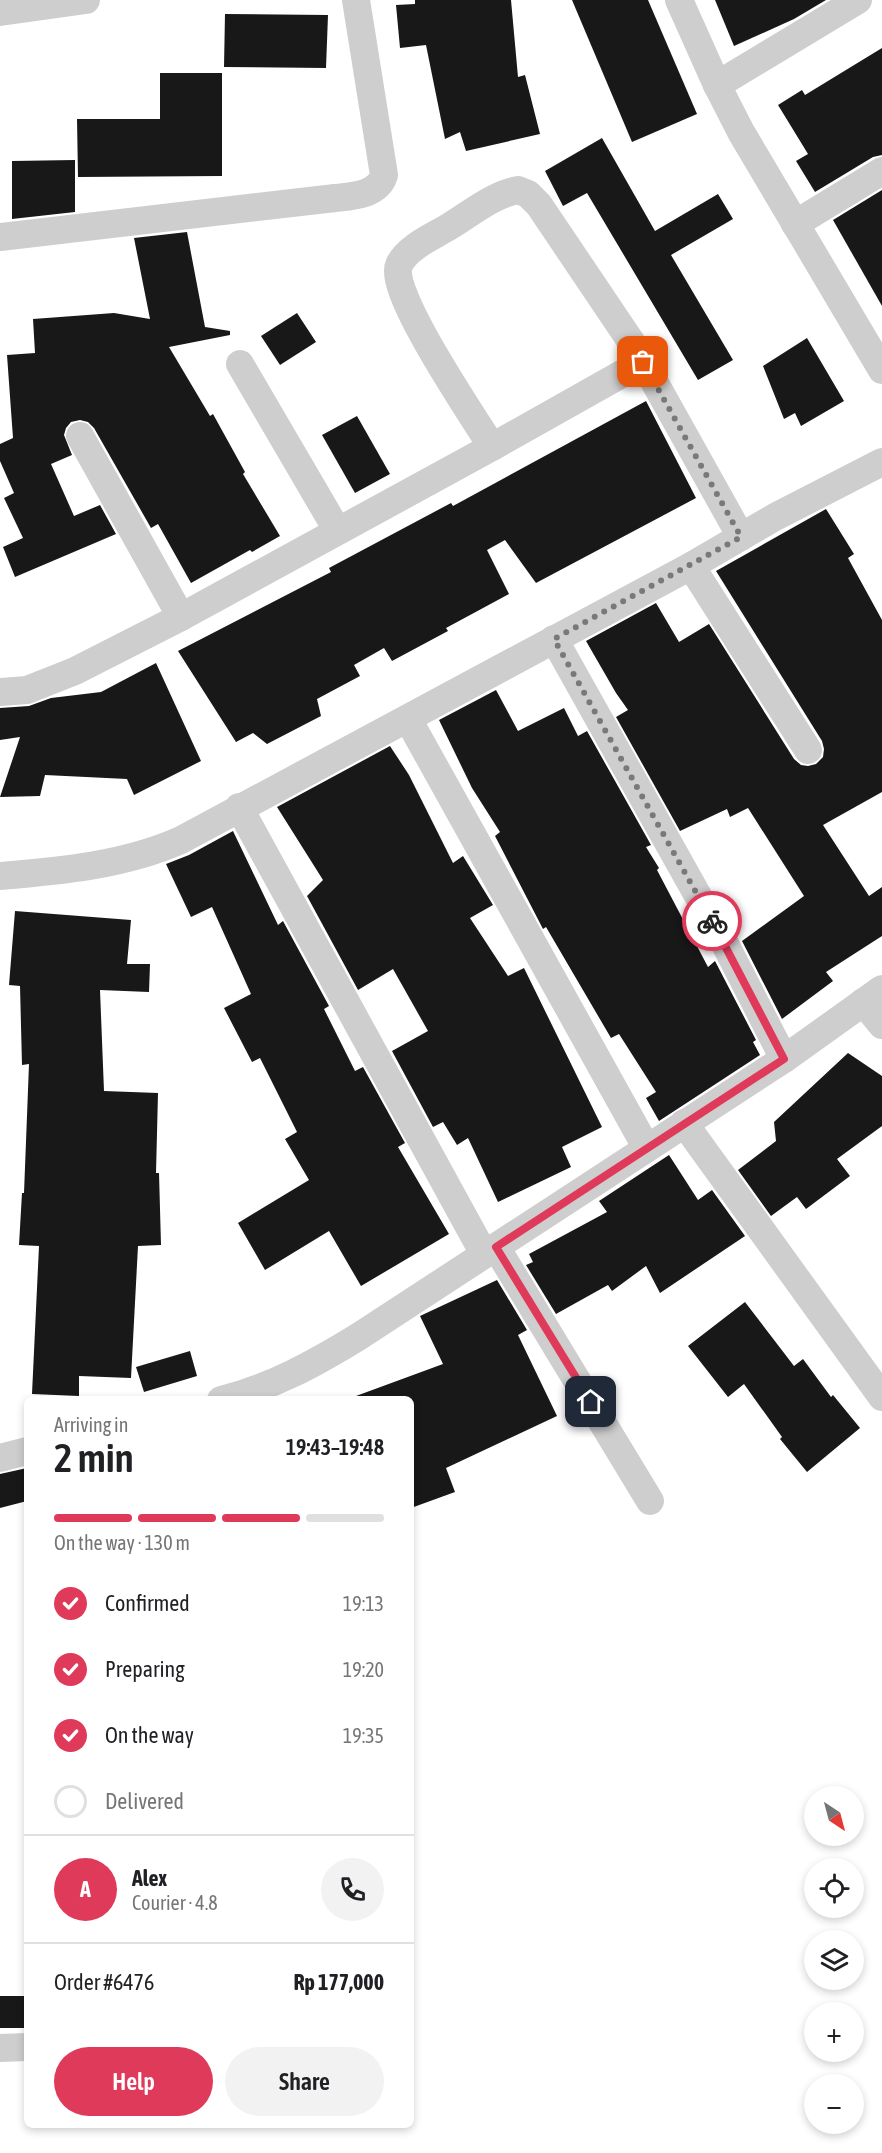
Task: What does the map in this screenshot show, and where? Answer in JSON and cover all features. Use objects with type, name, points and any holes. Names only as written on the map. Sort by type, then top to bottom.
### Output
[{"type":"street","points":[[0,12],[86,0]]},
{"type":"street","points":[[0,237],[346,197],[366,193],[375,188],[382,182],[384,175],[356,0]]},
{"type":"street","points":[[679,0],[741,132],[795,224],[879,358]]},
{"type":"street","points":[[717,85],[858,0]]},
{"type":"street","points":[[795,224],[882,171]]},
{"type":"street","points":[[492,447],[414,321],[397,272],[399,264],[409,253],[495,199],[509,191],[518,190],[524,191],[532,198],[643,362],[741,537]]},
{"type":"street","points":[[0,692],[27,690],[49,682],[181,617],[643,362]]},
{"type":"street","points":[[240,364],[338,530]]},
{"type":"street","points":[[80,436],[181,617]]},
{"type":"street","points":[[0,876],[52,872],[155,851],[408,719],[882,462]]},
{"type":"street","points":[[691,566],[808,750]]},
{"type":"street","points":[[554,639],[724,944],[784,1059]]},
{"type":"street","points":[[408,719],[646,1147]]},
{"type":"street","points":[[239,807],[490,1251],[650,1502]]},
{"type":"street","points":[[236,1396],[292,1376],[407,1306],[646,1147],[784,1059],[873,996],[882,1025]]},
{"type":"street","points":[[684,1123],[882,1397]]},
{"type":"street","points":[[0,1458],[24,1452]]},
{"type":"street","points":[[0,2048],[24,2047]]},
{"type":"building","points":[[415,0],[511,0],[518,77],[525,75],[540,134],[466,151],[460,132],[445,139],[426,45],[400,48],[396,5],[415,4]]},
{"type":"building","points":[[572,0],[648,0],[697,114],[632,142]]},
{"type":"building","points":[[715,0],[826,0],[794,19],[734,46]]},
{"type":"building","points":[[225,14],[328,15],[326,68],[224,67]]},
{"type":"building","points":[[882,48],[882,155],[873,157],[815,192],[796,161],[808,154],[778,105],[802,90],[805,95]]},
{"type":"building","points":[[160,73],[222,73],[222,176],[78,177],[77,119],[160,119]]},
{"type":"building","points":[[602,138],[655,231],[718,194],[733,219],[671,255],[733,360],[698,380],[587,193],[563,206],[545,171]]},
{"type":"building","points":[[75,160],[75,212],[12,219],[12,161]]},
{"type":"building","points":[[882,190],[882,306],[833,220]]},
{"type":"building","points":[[187,232],[205,327],[230,331],[230,335],[169,347],[210,416],[213,414],[245,472],[243,474],[280,536],[191,583],[158,524],[151,528],[94,428],[88,422],[80,420],[71,422],[64,435],[72,455],[51,464],[74,516],[100,505],[116,534],[15,577],[3,547],[23,538],[4,498],[14,493],[0,461],[0,444],[13,438],[7,355],[35,353],[33,319],[114,313],[150,319],[134,238]]},
{"type":"building","points":[[297,313],[316,342],[280,365],[261,336]]},
{"type":"building","points":[[807,338],[844,401],[801,426],[795,413],[784,419],[763,366]]},
{"type":"building","points":[[646,401],[696,498],[536,583],[505,540],[487,550],[509,594],[446,628],[448,631],[392,661],[384,648],[354,665],[360,676],[317,699],[321,716],[267,744],[253,733],[236,742],[178,651],[331,572],[329,568],[451,503],[453,506]]},
{"type":"building","points":[[357,416],[390,474],[355,493],[322,435]]},
{"type":"building","points":[[826,509],[854,554],[848,558],[882,620],[882,792],[823,825],[869,896],[882,887],[882,936],[826,972],[833,981],[782,1019],[742,941],[804,896],[748,808],[730,817],[727,809],[680,831],[616,717],[628,710],[586,641],[656,603],[679,642],[709,624],[794,759],[801,765],[816,764],[823,757],[822,741],[716,571]]},
{"type":"building","points":[[156,663],[201,761],[134,795],[127,779],[45,775],[40,796],[0,797],[20,737],[0,740],[0,708],[29,706],[51,698],[101,692]]},
{"type":"building","points":[[496,690],[518,731],[564,708],[578,736],[587,731],[651,845],[646,847],[659,868],[657,870],[708,967],[715,961],[756,1040],[753,1042],[760,1055],[659,1121],[646,1098],[656,1092],[619,1034],[611,1038],[546,927],[543,929],[495,836],[500,832],[472,788],[439,720]]},
{"type":"building","points":[[390,746],[409,775],[453,863],[463,856],[493,905],[470,918],[508,976],[524,968],[602,1127],[562,1147],[571,1167],[498,1202],[468,1138],[457,1145],[443,1122],[433,1127],[392,1051],[428,1031],[393,969],[358,990],[307,896],[323,880],[277,807]]},
{"type":"building","points":[[233,831],[278,925],[283,921],[329,1006],[324,1009],[355,1071],[363,1067],[405,1143],[398,1147],[449,1234],[361,1286],[329,1231],[265,1270],[238,1223],[309,1180],[285,1139],[297,1132],[260,1058],[252,1062],[224,1008],[251,994],[212,907],[191,917],[166,864],[189,855]]},
{"type":"building","points":[[15,911],[131,920],[127,964],[150,964],[149,992],[100,990],[104,1091],[158,1093],[156,1173],[159,1173],[161,1245],[138,1246],[131,1378],[79,1376],[79,1396],[32,1394],[39,1246],[19,1245],[22,1193],[24,1193],[29,1064],[22,1065],[20,986],[9,985]]},
{"type":"building","points":[[848,1053],[882,1076],[882,1126],[837,1159],[850,1176],[806,1209],[797,1197],[771,1216],[738,1170],[776,1141],[774,1122]]},
{"type":"building","points":[[669,1155],[698,1200],[712,1190],[745,1236],[660,1293],[646,1266],[612,1291],[608,1285],[556,1314],[526,1265],[533,1262],[529,1254],[607,1212],[599,1201]]},
{"type":"building","points":[[497,1280],[527,1330],[518,1335],[557,1416],[446,1468],[455,1492],[414,1507],[414,1396],[356,1396],[443,1364],[420,1316]]},
{"type":"building","points":[[745,1302],[794,1366],[803,1359],[831,1397],[833,1395],[860,1428],[807,1472],[780,1439],[782,1437],[744,1384],[728,1397],[688,1346]]},
{"type":"building","points":[[190,1351],[197,1376],[144,1392],[136,1367]]},
{"type":"building","points":[[24,1469],[24,1502],[0,1508],[0,1474]]},
{"type":"building","points":[[0,1996],[24,1996],[24,2028],[0,2028]]},
{"type":"way so far","points":[[643,362],[741,537],[554,639],[712,921]]},
{"type":"route","points":[[591,1402],[496,1247],[784,1059],[712,921]]}]
